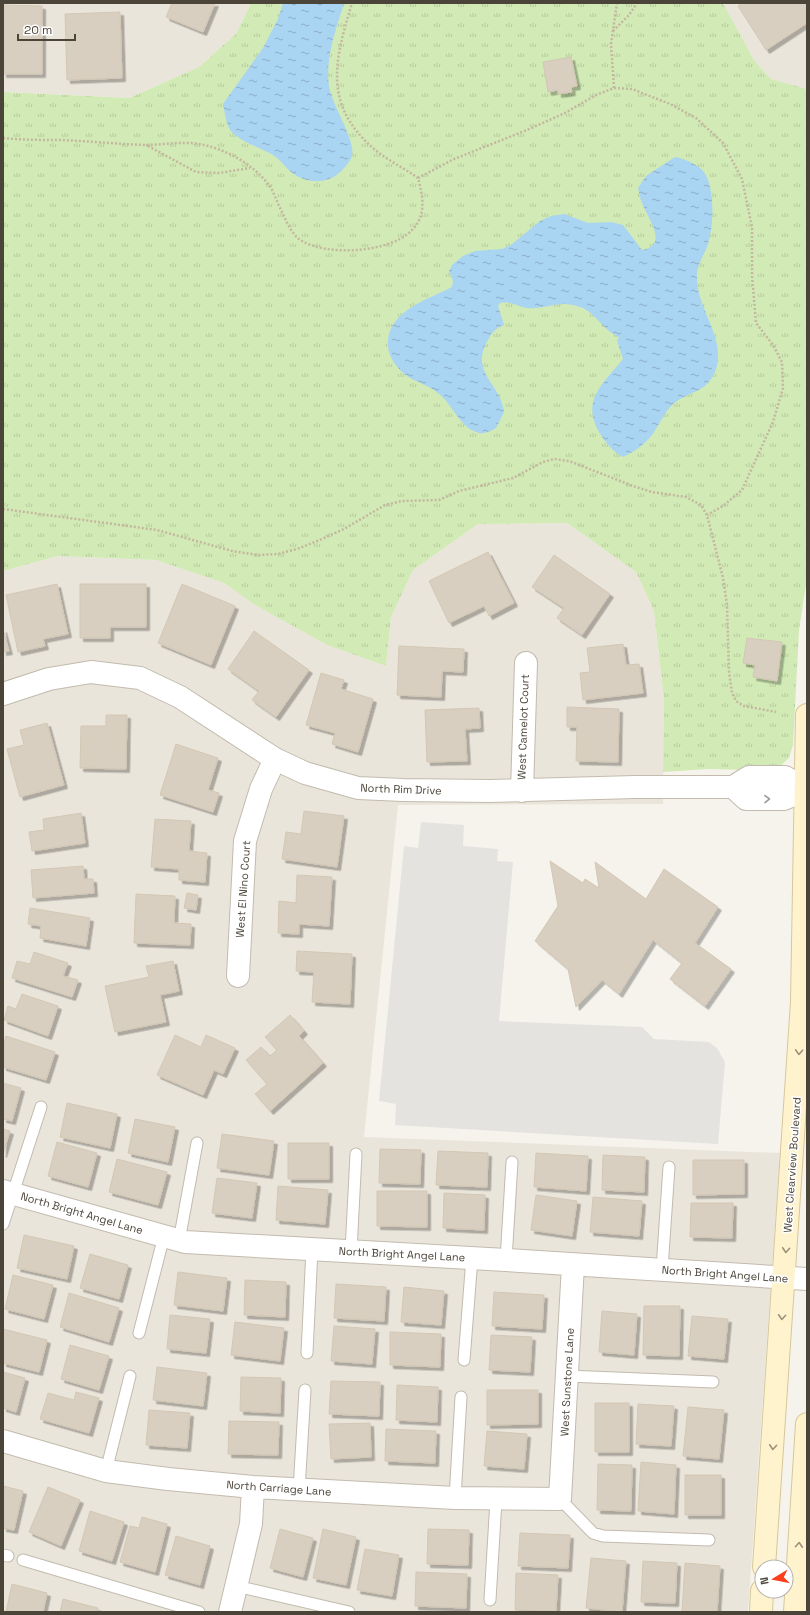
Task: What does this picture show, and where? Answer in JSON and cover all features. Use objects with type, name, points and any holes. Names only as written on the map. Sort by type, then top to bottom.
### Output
[{"type":"street","name":"West Camelot Court","points":[[522,791],[526,663]]},
{"type":"street","name":"North Rim Drive","points":[[3,694],[49,679],[91,672],[140,678],[180,697],[275,759],[304,773],[358,788],[522,791],[635,787],[733,787],[746,799],[784,799],[806,789]]},
{"type":"street","name":"West Clearview Boulevard","points":[[765,1559],[785,1278],[802,1002],[807,715]]},
{"type":"street","name":"West El Nino Court","points":[[238,976],[245,841],[261,789],[275,759]]},
{"type":"street","name":"North Bright Angel Lane","points":[[7,1193],[172,1238],[312,1249],[662,1269],[807,1279]]},
{"type":"street","name":"West Sunstone Lane","points":[[560,1499],[573,1265]]},
{"type":"street","points":[[795,1612],[807,1424]]},
{"type":"street","name":"North Carriage Lane","points":[[3,1441],[106,1471],[253,1487],[496,1500],[560,1499]]},
{"type":"street","points":[[230,1612],[251,1524],[253,1487]]},
{"type":"street","points":[[761,1612],[762,1599]]},
{"type":"lane","points":[[3,1224],[7,1193],[18,1183],[41,1107]]},
{"type":"lane","points":[[139,1333],[172,1238],[196,1143]]},
{"type":"lane","points":[[351,1251],[356,1154]]},
{"type":"lane","points":[[506,1260],[512,1162]]},
{"type":"lane","points":[[662,1269],[669,1167]]},
{"type":"lane","points":[[308,1353],[312,1249]]},
{"type":"lane","points":[[464,1360],[472,1258]]},
{"type":"lane","points":[[106,1471],[130,1376]]},
{"type":"lane","points":[[567,1376],[712,1382]]},
{"type":"lane","points":[[299,1490],[305,1390]]},
{"type":"lane","points":[[455,1498],[461,1397]]},
{"type":"lane","points":[[560,1499],[593,1533],[603,1536],[708,1540]]},
{"type":"lane","points":[[490,1600],[496,1500]]},
{"type":"lane","points":[[24,1560],[199,1612]]},
{"type":"lane","points":[[236,1586],[349,1612]]},
{"type":"path","points":[[3,138],[146,145],[198,144],[226,153],[251,168],[268,184],[283,217],[299,239],[326,248],[365,250],[392,243],[405,237],[418,222],[423,209],[423,196],[418,178],[374,148],[346,114],[341,103],[337,77],[338,53],[352,3]]},
{"type":"path","points":[[614,88],[611,44],[617,3]]},
{"type":"path","points":[[612,31],[629,15],[637,3]]},
{"type":"path","points":[[418,178],[454,159],[565,113],[596,95],[614,88],[632,89],[670,104],[696,118],[723,142],[742,179],[752,227],[752,275],[756,323],[773,345],[782,362],[783,388],[773,422],[757,460],[742,490],[723,506],[707,515]]},
{"type":"path","points":[[146,145],[196,172],[219,173],[251,168]]},
{"type":"path","points":[[3,509],[157,530],[232,551],[258,555],[278,554],[300,548],[322,539],[350,526],[385,505],[402,501],[439,500],[459,491],[513,478],[542,462],[554,459],[583,465],[652,492],[686,497],[701,505],[707,515],[722,572],[727,605],[729,672],[732,693],[736,700],[744,706],[776,712]]},
{"type":"shaded area","points":[[3,3],[251,3],[236,34],[199,67],[129,98],[3,92]]},
{"type":"shaded area","points":[[723,3],[807,3],[807,89],[771,79],[754,60]]},
{"type":"shaded area","points":[[567,523],[636,572],[654,611],[664,700],[663,804],[398,805],[364,1137],[780,1153],[748,1612],[3,1612],[3,571],[58,556],[156,560],[224,583],[255,605],[327,645],[386,666],[391,617],[413,570],[478,524]]},
{"type":"shaded area","points":[[421,822],[464,825],[463,846],[498,849],[497,861],[513,862],[499,1021],[642,1027],[654,1039],[709,1042],[717,1048],[725,1062],[718,1144],[395,1125],[396,1104],[379,1101],[404,846],[418,848]]},
{"type":"green space","points":[[251,3],[723,3],[754,60],[771,79],[807,89],[807,578],[799,630],[793,745],[789,758],[778,768],[748,770],[708,769],[663,772],[664,700],[654,611],[636,572],[567,523],[478,524],[413,570],[391,617],[386,666],[327,645],[255,605],[224,583],[156,560],[58,556],[3,571],[3,92],[129,98],[199,67],[236,34]]},
{"type":"water","points":[[283,3],[344,3],[332,44],[328,75],[331,93],[347,131],[352,149],[352,155],[348,163],[338,174],[326,180],[307,180],[295,175],[268,152],[237,136],[231,130],[226,120],[223,104],[263,48],[278,19]]},
{"type":"water","points":[[675,157],[688,161],[700,168],[709,182],[712,204],[712,226],[707,248],[698,267],[697,275],[701,299],[717,347],[718,359],[715,372],[708,383],[699,390],[673,404],[666,412],[652,435],[639,448],[623,457],[619,455],[604,439],[594,421],[592,411],[593,401],[602,385],[623,359],[617,341],[619,337],[609,331],[588,311],[575,305],[560,304],[527,308],[511,303],[500,303],[498,306],[504,325],[496,329],[490,337],[483,351],[482,361],[487,377],[497,393],[504,412],[496,428],[488,432],[479,433],[466,426],[438,393],[403,373],[396,366],[388,349],[390,330],[403,313],[422,301],[452,287],[453,281],[449,271],[452,265],[463,256],[475,251],[502,249],[511,245],[540,221],[551,216],[564,214],[588,223],[611,222],[623,225],[642,250],[650,247],[655,243],[656,237],[652,223],[642,203],[638,188],[646,176]]},
{"type":"building","points":[[172,3],[215,3],[203,32],[166,17]]},
{"type":"building","points":[[742,3],[805,3],[807,6],[807,23],[766,50],[738,6]]},
{"type":"building","points":[[3,5],[42,6],[42,74],[3,74]]},
{"type":"building","points":[[120,12],[122,78],[67,80],[65,14]]},
{"type":"building","points":[[571,57],[577,86],[571,87],[572,92],[558,94],[558,90],[548,92],[543,62]]},
{"type":"building","points":[[488,552],[514,603],[489,616],[484,606],[449,623],[429,581]]},
{"type":"building","points":[[554,555],[610,594],[582,635],[557,618],[564,608],[532,587]]},
{"type":"building","points":[[57,584],[68,634],[43,639],[45,646],[18,652],[6,595]]},
{"type":"building","points":[[80,584],[146,584],[146,627],[110,627],[110,638],[80,638]]},
{"type":"building","points":[[182,584],[235,606],[211,665],[158,643]]},
{"type":"building","points":[[3,629],[9,651],[3,652]]},
{"type":"building","points":[[254,631],[309,670],[276,717],[252,700],[259,691],[228,669]]},
{"type":"building","points":[[747,638],[782,642],[777,681],[753,677],[755,665],[743,663]]},
{"type":"building","points":[[623,644],[626,665],[639,664],[643,693],[583,700],[580,673],[590,672],[587,648]]},
{"type":"building","points":[[399,646],[464,649],[463,672],[442,671],[441,697],[397,695]]},
{"type":"building","points":[[321,673],[344,680],[341,689],[373,699],[358,752],[332,744],[335,733],[306,725]]},
{"type":"building","points":[[567,707],[619,709],[618,762],[576,761],[577,727],[567,727]]},
{"type":"building","points":[[479,708],[480,728],[465,729],[467,761],[427,762],[425,710]]},
{"type":"building","points":[[106,715],[127,715],[126,769],[80,768],[81,726],[106,726]]},
{"type":"building","points":[[47,723],[64,785],[20,797],[7,749],[24,745],[20,730]]},
{"type":"building","points":[[176,744],[218,758],[208,790],[219,793],[213,812],[160,795]]},
{"type":"building","points":[[304,811],[344,816],[337,867],[282,859],[286,832],[301,834]]},
{"type":"building","points":[[81,813],[85,843],[32,851],[29,832],[44,830],[43,819]]},
{"type":"building","points":[[155,819],[191,821],[189,851],[207,853],[205,882],[179,880],[179,869],[151,867]]},
{"type":"building","points":[[550,861],[583,883],[585,879],[599,888],[595,862],[646,899],[664,869],[718,907],[695,943],[731,969],[705,1006],[670,979],[682,963],[653,940],[619,994],[602,980],[576,1007],[568,969],[535,941],[558,906]]},
{"type":"building","points":[[83,866],[84,879],[93,879],[94,893],[33,898],[31,870]]},
{"type":"building","points":[[297,875],[332,877],[329,926],[299,924],[299,934],[278,933],[279,901],[296,903]]},
{"type":"building","points":[[187,893],[198,895],[196,910],[184,908]]},
{"type":"building","points":[[136,894],[175,896],[174,923],[191,924],[190,945],[134,943]]},
{"type":"building","points":[[30,908],[90,918],[86,946],[40,938],[41,926],[28,924]]},
{"type":"building","points":[[297,951],[352,954],[350,1004],[312,1002],[314,972],[296,971]]},
{"type":"building","points":[[34,952],[68,963],[63,976],[78,980],[72,997],[12,978],[17,961],[30,964]]},
{"type":"building","points":[[173,961],[179,991],[160,995],[166,1022],[115,1032],[105,986],[149,977],[146,966]]},
{"type":"building","points":[[22,994],[58,1006],[48,1036],[4,1020],[8,1006],[16,1009]]},
{"type":"building","points":[[290,1015],[304,1031],[299,1036],[323,1063],[270,1111],[255,1094],[267,1084],[246,1060],[261,1047],[270,1056],[277,1050],[265,1037]]},
{"type":"building","points":[[175,1035],[201,1047],[206,1035],[235,1048],[223,1074],[214,1070],[203,1095],[157,1075]]},
{"type":"building","points":[[6,1036],[55,1052],[46,1080],[3,1067],[3,1046]]},
{"type":"building","points":[[3,1083],[21,1088],[12,1121],[3,1119]]},
{"type":"building","points":[[67,1103],[117,1114],[110,1148],[60,1137]]},
{"type":"building","points":[[135,1119],[175,1127],[168,1162],[128,1153]]},
{"type":"building","points":[[3,1129],[10,1131],[3,1154]]},
{"type":"building","points":[[222,1134],[274,1141],[269,1175],[217,1168]]},
{"type":"building","points":[[57,1142],[97,1153],[88,1187],[48,1176]]},
{"type":"building","points":[[288,1143],[329,1143],[329,1179],[288,1179]]},
{"type":"building","points":[[380,1149],[421,1150],[420,1184],[379,1183]]},
{"type":"building","points":[[438,1151],[488,1153],[487,1187],[436,1185]]},
{"type":"building","points":[[536,1153],[588,1156],[586,1191],[534,1187]]},
{"type":"building","points":[[603,1155],[645,1157],[644,1192],[602,1190]]},
{"type":"building","points":[[117,1159],[167,1172],[158,1205],[109,1192]]},
{"type":"building","points":[[693,1160],[744,1160],[744,1194],[693,1195]]},
{"type":"building","points":[[217,1178],[257,1183],[252,1218],[212,1213]]},
{"type":"building","points":[[278,1186],[328,1190],[325,1224],[276,1220]]},
{"type":"building","points":[[377,1191],[427,1191],[427,1227],[377,1226]]},
{"type":"building","points":[[444,1193],[485,1195],[484,1230],[443,1228]]},
{"type":"building","points":[[536,1195],[577,1201],[572,1236],[531,1230]]},
{"type":"building","points":[[593,1197],[642,1201],[639,1236],[590,1232]]},
{"type":"building","points":[[691,1203],[733,1203],[732,1238],[690,1237]]},
{"type":"building","points":[[24,1235],[74,1246],[67,1279],[17,1268]]},
{"type":"building","points":[[90,1254],[128,1265],[119,1299],[80,1288]]},
{"type":"building","points":[[178,1272],[227,1278],[223,1311],[174,1305]]},
{"type":"building","points":[[13,1275],[53,1285],[44,1319],[5,1309]]},
{"type":"building","points":[[245,1280],[286,1282],[285,1317],[244,1315]]},
{"type":"building","points":[[336,1284],[386,1287],[384,1321],[334,1318]]},
{"type":"building","points":[[404,1287],[444,1291],[441,1325],[401,1322]]},
{"type":"building","points":[[494,1292],[544,1295],[542,1329],[492,1326]]},
{"type":"building","points":[[69,1293],[119,1308],[109,1342],[60,1327]]},
{"type":"building","points":[[644,1306],[680,1306],[679,1356],[643,1355]]},
{"type":"building","points":[[602,1311],[637,1314],[634,1355],[599,1352]]},
{"type":"building","points":[[170,1315],[210,1319],[206,1353],[167,1349]]},
{"type":"building","points":[[692,1316],[728,1319],[724,1359],[688,1356]]},
{"type":"building","points":[[235,1322],[284,1328],[280,1361],[231,1355]]},
{"type":"building","points":[[334,1326],[375,1329],[372,1364],[331,1361]]},
{"type":"building","points":[[3,1329],[47,1340],[39,1372],[3,1363]]},
{"type":"building","points":[[390,1332],[441,1334],[440,1367],[390,1365]]},
{"type":"building","points":[[491,1335],[532,1337],[530,1372],[489,1370]]},
{"type":"building","points":[[70,1345],[109,1356],[99,1390],[61,1379]]},
{"type":"building","points":[[157,1367],[207,1373],[203,1406],[153,1400]]},
{"type":"building","points":[[3,1372],[25,1378],[16,1412],[3,1408]]},
{"type":"building","points":[[241,1377],[281,1378],[280,1413],[240,1411]]},
{"type":"building","points":[[331,1381],[380,1382],[379,1416],[329,1414]]},
{"type":"building","points":[[397,1385],[438,1387],[437,1422],[396,1420]]},
{"type":"building","points":[[487,1390],[538,1390],[538,1424],[487,1425]]},
{"type":"building","points":[[76,1392],[99,1398],[89,1433],[40,1419],[48,1393],[74,1400]]},
{"type":"building","points":[[595,1403],[629,1403],[629,1452],[595,1452]]},
{"type":"building","points":[[638,1404],[674,1406],[671,1446],[636,1444]]},
{"type":"building","points":[[688,1407],[724,1410],[719,1459],[683,1456]]},
{"type":"building","points":[[149,1410],[190,1413],[187,1448],[146,1445]]},
{"type":"building","points":[[229,1421],[279,1422],[278,1455],[228,1454]]},
{"type":"building","points":[[370,1423],[371,1457],[331,1459],[329,1424]]},
{"type":"building","points":[[386,1429],[436,1431],[435,1463],[385,1461]]},
{"type":"building","points":[[487,1431],[527,1434],[524,1469],[484,1466]]},
{"type":"building","points":[[641,1462],[676,1465],[674,1514],[638,1511]]},
{"type":"building","points":[[598,1464],[632,1465],[631,1511],[597,1510]]},
{"type":"building","points":[[685,1475],[721,1475],[721,1515],[685,1515]]},
{"type":"building","points":[[3,1486],[23,1491],[14,1530],[3,1528]]},
{"type":"building","points":[[48,1487],[80,1500],[61,1546],[29,1532]]},
{"type":"building","points":[[90,1511],[124,1522],[112,1561],[79,1551]]},
{"type":"building","points":[[142,1517],[167,1524],[155,1572],[120,1562],[130,1526],[139,1528]]},
{"type":"building","points":[[280,1529],[313,1538],[303,1577],[270,1568]]},
{"type":"building","points":[[323,1529],[356,1537],[346,1585],[313,1578]]},
{"type":"building","points":[[428,1529],[469,1530],[468,1565],[427,1564]]},
{"type":"building","points":[[520,1533],[570,1535],[568,1568],[518,1566]]},
{"type":"building","points":[[176,1536],[210,1546],[200,1585],[165,1575]]},
{"type":"building","points":[[365,1549],[399,1555],[392,1596],[357,1590]]},
{"type":"building","points":[[591,1558],[626,1561],[622,1612],[586,1608]]},
{"type":"building","points":[[643,1561],[677,1563],[675,1603],[641,1602]]},
{"type":"building","points":[[685,1563],[720,1566],[717,1612],[682,1612]]},
{"type":"building","points":[[416,1572],[467,1574],[466,1608],[415,1606]]},
{"type":"building","points":[[516,1573],[558,1575],[556,1611],[515,1610]]},
{"type":"building","points":[[12,1584],[47,1593],[43,1612],[6,1612]]},
{"type":"building","points":[[63,1599],[98,1608],[97,1612],[60,1612]]}]
